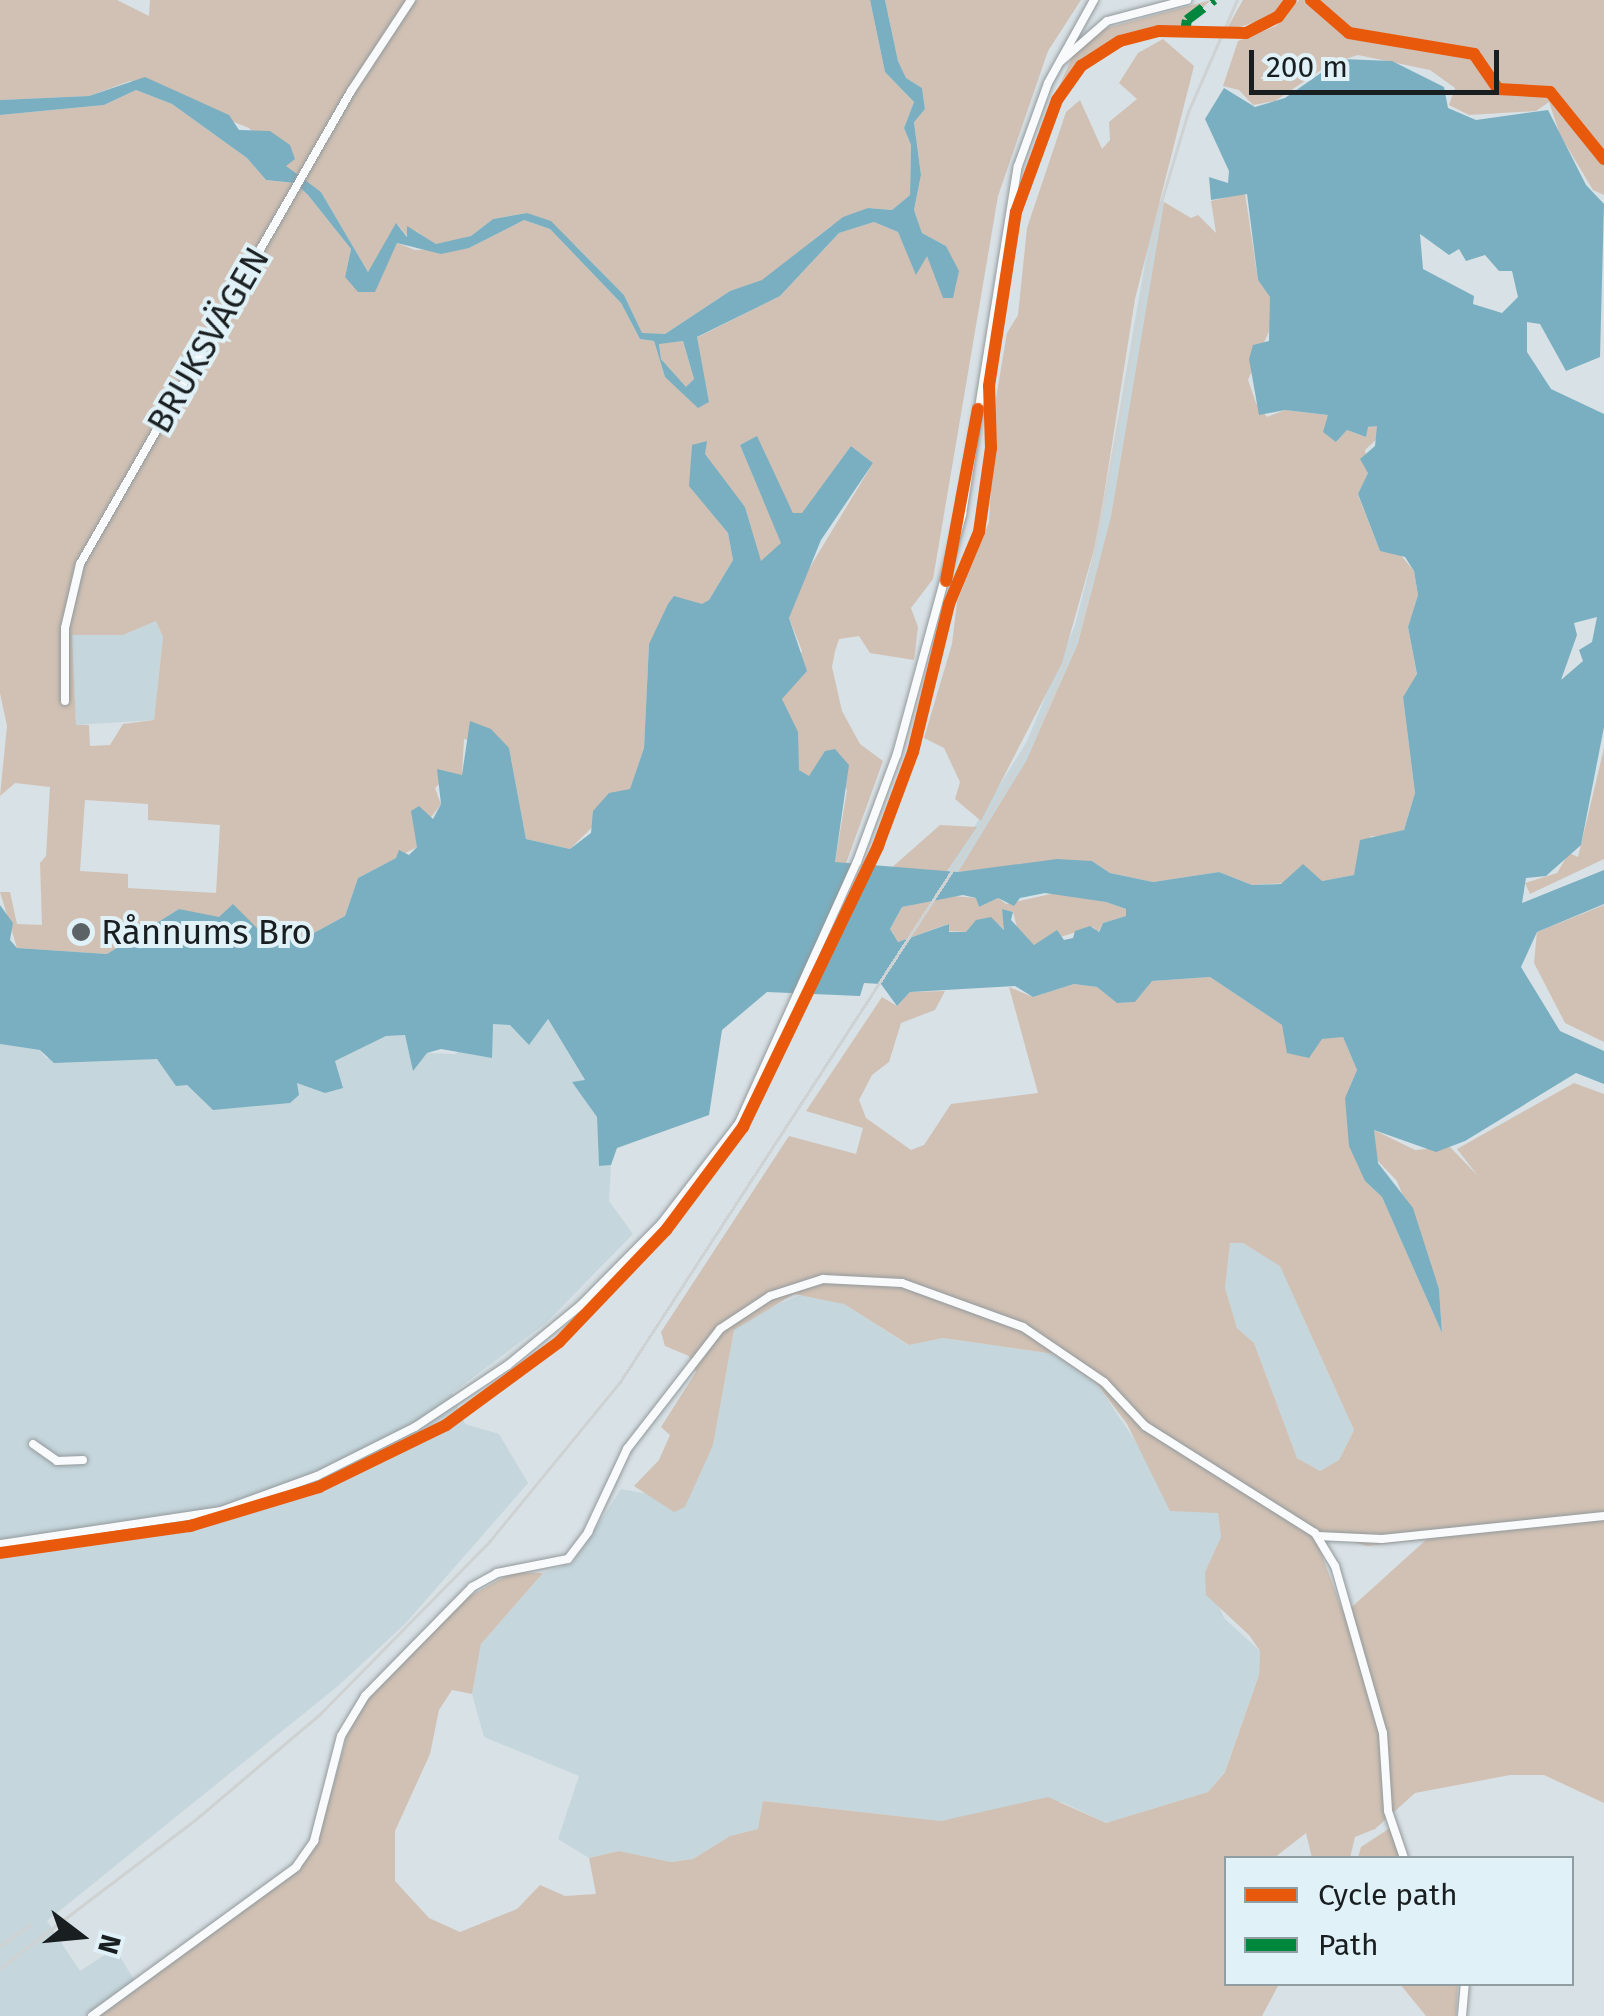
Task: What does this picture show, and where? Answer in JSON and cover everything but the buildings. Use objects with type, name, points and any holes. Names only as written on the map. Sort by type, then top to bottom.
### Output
[{"type":"street","name":"BRUKSVÄGEN","points":[[65,701],[66,628],[80,564],[324,137],[411,0]]},
{"type":"street","points":[[1162,0],[1182,2]]},
{"type":"street","points":[[0,1544],[190,1518],[318,1476],[476,1389],[608,1279],[661,1224],[739,1123],[858,862],[897,754],[954,546],[1007,214],[1022,153],[1056,65],[1093,1]]},
{"type":"street","points":[[1056,65],[1107,22],[1182,2]]},
{"type":"street","points":[[92,2016],[233,1916],[308,1854],[341,1736],[365,1696],[472,1587],[497,1573],[568,1559],[588,1532],[627,1448],[720,1330],[742,1311],[800,1284],[902,1284],[1023,1327],[1104,1382],[1145,1426],[1318,1536],[1335,1566],[1383,1733],[1388,1811],[1403,1856]]},
{"type":"street","points":[[33,1444],[57,1461],[83,1460]]},
{"type":"street","points":[[1318,1536],[1382,1539],[1604,1516]]},
{"type":"street","points":[[1462,2016],[1466,1986]]},
{"type":"shaded area","points":[[0,0],[117,0],[149,16],[150,0],[870,0],[885,72],[914,102],[904,128],[911,145],[910,195],[892,210],[868,208],[831,226],[762,281],[730,291],[665,334],[642,334],[624,295],[576,246],[527,213],[493,219],[471,236],[436,245],[416,231],[408,237],[397,224],[368,272],[321,192],[294,176],[249,128],[130,81],[89,96],[0,100]]},
{"type":"shaded area","points":[[885,0],[1081,0],[1048,51],[998,196],[933,579],[911,608],[918,627],[914,660],[870,653],[859,636],[839,639],[835,651],[832,667],[842,711],[860,744],[883,761],[845,866],[835,862],[847,790],[825,752],[809,777],[799,770],[782,699],[802,651],[789,618],[801,582],[873,463],[851,446],[802,514],[793,513],[756,437],[740,445],[782,544],[760,562],[745,507],[692,445],[690,486],[728,533],[733,560],[709,600],[649,644],[644,748],[630,790],[570,849],[526,839],[509,748],[464,739],[462,776],[449,775],[435,788],[441,804],[417,836],[417,847],[358,878],[345,916],[301,940],[179,909],[107,954],[17,948],[0,892],[10,892],[17,924],[42,925],[40,863],[46,856],[50,787],[15,783],[0,796],[7,726],[0,693],[0,115],[104,105],[136,90],[172,104],[247,158],[266,180],[295,183],[308,195],[351,249],[345,277],[375,280],[397,243],[415,250],[469,248],[524,220],[550,229],[621,303],[640,339],[654,341],[665,377],[709,402],[696,338],[780,296],[839,233],[874,222],[898,232],[917,273],[927,254],[946,246],[922,233],[914,210],[921,175],[914,121],[925,109],[922,88],[906,78],[898,61]],"holes":[[[156,621],[163,637],[154,720],[123,724],[110,745],[90,746],[89,725],[76,725],[72,635],[123,635]],[[85,800],[148,804],[148,820],[220,825],[216,893],[128,888],[128,874],[80,871]]]},
{"type":"shaded area","points":[[1211,0],[1181,28],[1117,37],[1078,64],[1039,131],[1074,53],[1099,30]]},
{"type":"shaded area","points":[[1243,0],[1284,0],[1273,16],[1225,32]]},
{"type":"shaded area","points":[[1299,0],[1604,0],[1604,195],[1593,190],[1560,135],[1549,102],[1536,111],[1469,115],[1449,105],[1455,88],[1430,70],[1358,55],[1330,64],[1275,101],[1253,105],[1239,90],[1223,86],[1238,41],[1276,26]]},
{"type":"shaded area","points":[[1163,39],[1194,66],[1135,299],[1097,539],[1062,663],[981,821],[955,799],[960,782],[944,748],[924,738],[952,644],[957,602],[989,522],[996,398],[1007,333],[1018,315],[1027,228],[1066,112],[1080,100],[1102,149],[1110,140],[1109,122],[1137,99],[1119,83],[1138,53]]},
{"type":"shaded area","points":[[1245,193],[1258,280],[1270,296],[1273,322],[1248,380],[1256,403],[1267,417],[1285,410],[1328,415],[1336,442],[1347,430],[1366,437],[1367,428],[1377,425],[1379,437],[1365,450],[1368,473],[1358,495],[1380,551],[1400,554],[1414,571],[1418,595],[1408,627],[1417,675],[1403,697],[1415,793],[1404,830],[1390,838],[1371,836],[1354,875],[1322,881],[1252,885],[1219,872],[1153,882],[1110,873],[1092,861],[958,872],[1026,761],[1078,643],[1111,516],[1164,202],[1191,218],[1198,215],[1216,233],[1211,201]]},
{"type":"shaded area","points":[[1156,200],[1164,202],[1111,516],[1078,643],[1026,761],[958,872],[947,871],[1027,741],[1075,625],[1097,539]]},
{"type":"shaded area","points":[[683,341],[694,379],[686,388],[661,359],[659,343]]},
{"type":"shaded area","points":[[156,621],[163,637],[154,720],[76,725],[71,635],[123,635]]},
{"type":"shaded area","points":[[1604,748],[1604,859],[1530,894],[1525,883],[1557,873],[1569,853],[1578,857]]},
{"type":"shaded area","points":[[940,825],[977,827],[947,871],[889,870]]},
{"type":"shaded area","points":[[1055,893],[1106,902],[1126,909],[1126,916],[1103,923],[1098,932],[1093,927],[1034,945],[1018,931],[1013,912],[1002,909],[1005,930],[994,921],[966,932],[949,931],[948,924],[898,942],[890,929],[902,907],[953,896],[977,898],[979,907],[998,898],[1006,904]]},
{"type":"shaded area","points":[[1604,905],[1604,1042],[1565,1023],[1534,963],[1537,932]]},
{"type":"shaded area","points":[[1210,977],[1282,1025],[1286,1039],[1343,1037],[1357,1070],[1345,1099],[1365,1181],[1382,1197],[1442,1333],[1439,1289],[1397,1181],[1375,1158],[1374,1130],[1415,1150],[1450,1147],[1478,1176],[1457,1149],[1574,1083],[1604,1094],[1604,1803],[1544,1775],[1510,1775],[1415,1793],[1375,1829],[1355,1837],[1350,1856],[1312,1856],[1306,1833],[1277,1856],[1224,1856],[1224,1986],[1278,1986],[1262,2016],[100,2016],[301,1867],[324,1818],[351,1721],[368,1696],[466,1598],[513,1572],[543,1573],[481,1644],[472,1694],[452,1690],[439,1710],[430,1754],[395,1831],[395,1881],[429,1918],[460,1932],[517,1909],[540,1885],[565,1896],[596,1894],[589,1858],[619,1851],[671,1862],[693,1859],[730,1836],[758,1829],[763,1801],[941,1821],[1048,1797],[1106,1823],[1208,1792],[1225,1772],[1259,1675],[1260,1651],[1249,1635],[1206,1595],[1205,1572],[1221,1537],[1218,1513],[1170,1511],[1127,1424],[1097,1384],[1054,1354],[943,1338],[909,1345],[844,1304],[794,1294],[734,1330],[713,1445],[685,1507],[674,1512],[634,1486],[659,1460],[670,1435],[661,1427],[696,1372],[689,1356],[665,1346],[661,1332],[789,1136],[856,1154],[863,1128],[806,1111],[882,997],[897,1006],[910,992],[945,991],[935,1010],[901,1023],[889,1062],[872,1075],[859,1100],[866,1118],[911,1150],[924,1145],[951,1104],[1038,1093],[1009,987],[1033,997],[1074,984],[1097,987],[1118,1003],[1135,1002],[1151,981]],"holes":[[[1230,1243],[1243,1243],[1280,1266],[1354,1430],[1339,1460],[1320,1471],[1297,1458],[1254,1343],[1237,1328],[1225,1288]],[[1337,1537],[1367,1546],[1427,1539],[1344,1614],[1317,1542]]]},
{"type":"shaded area","points":[[547,1018],[585,1081],[573,1082],[597,1117],[599,1166],[611,1165],[609,1201],[633,1234],[546,1323],[452,1393],[465,1424],[499,1434],[528,1483],[405,1624],[338,1686],[47,1921],[80,1971],[115,1948],[134,1980],[96,2016],[0,2016],[0,1044],[40,1050],[46,1058],[157,1059],[213,1109],[256,1105],[297,1083],[342,1087],[335,1061],[386,1036],[405,1035],[413,1070],[427,1053],[455,1054],[489,1035],[493,1024]]},
{"type":"shaded area","points":[[1230,1243],[1243,1243],[1280,1265],[1354,1430],[1339,1460],[1320,1471],[1297,1458],[1254,1343],[1237,1328],[1225,1288]]},
{"type":"shaded area","points":[[809,1292],[844,1304],[908,1345],[943,1338],[1054,1354],[1097,1384],[1140,1448],[1202,1510],[1218,1512],[1221,1537],[1205,1572],[1224,1618],[1260,1651],[1259,1675],[1225,1771],[1208,1792],[1106,1823],[1062,1802],[941,1821],[764,1801],[758,1829],[730,1836],[693,1859],[671,1862],[619,1851],[589,1858],[558,1839],[579,1776],[484,1737],[472,1694],[481,1644],[543,1573],[574,1562],[621,1489],[648,1494],[691,1486],[713,1445],[734,1330],[755,1313]]},
{"type":"shaded area","points":[[1390,1828],[1400,1856],[1359,1856],[1361,1847]]},
{"type":"shaded area","points":[[1402,1986],[1458,1986],[1456,2016],[1426,2016]]},
{"type":"water","points":[[870,0],[885,0],[898,61],[906,78],[922,88],[925,109],[914,122],[921,175],[914,210],[922,233],[946,246],[959,271],[953,298],[943,298],[927,256],[916,275],[898,232],[874,222],[839,233],[780,296],[697,337],[709,402],[698,408],[665,377],[654,341],[640,339],[621,303],[550,229],[524,220],[469,248],[441,254],[397,243],[375,292],[358,292],[345,277],[351,249],[308,195],[295,183],[266,180],[247,158],[172,104],[136,90],[104,105],[0,115],[0,100],[89,96],[145,77],[229,115],[239,130],[270,131],[290,145],[295,159],[286,166],[321,192],[368,272],[396,223],[407,237],[407,226],[436,244],[471,236],[493,219],[527,213],[551,221],[624,295],[642,333],[665,334],[730,291],[762,280],[843,217],[868,208],[892,210],[910,195],[911,145],[904,128],[914,102],[885,72]],"holes":[[[683,341],[694,379],[686,387],[661,359],[659,344]]]},
{"type":"water","points":[[1341,59],[1392,61],[1444,87],[1448,108],[1476,120],[1548,110],[1586,185],[1604,204],[1600,357],[1566,371],[1540,324],[1527,322],[1527,352],[1551,389],[1604,414],[1604,727],[1581,845],[1546,876],[1526,878],[1522,903],[1604,870],[1604,904],[1537,932],[1521,967],[1560,1031],[1604,1051],[1604,1084],[1576,1073],[1465,1141],[1436,1152],[1374,1130],[1378,1163],[1413,1208],[1439,1289],[1442,1333],[1382,1197],[1365,1181],[1349,1146],[1345,1098],[1357,1070],[1343,1037],[1322,1039],[1309,1058],[1287,1053],[1282,1025],[1210,977],[1152,981],[1135,1002],[1117,1003],[1097,987],[1074,984],[1033,997],[1015,986],[910,992],[897,1006],[881,984],[864,983],[860,996],[767,992],[722,1030],[709,1115],[617,1148],[611,1165],[599,1166],[597,1117],[572,1082],[585,1080],[548,1019],[529,1045],[510,1025],[493,1024],[492,1058],[441,1049],[427,1053],[413,1071],[405,1035],[386,1036],[335,1061],[343,1088],[325,1093],[297,1083],[299,1095],[290,1103],[213,1110],[187,1085],[176,1086],[157,1059],[54,1063],[40,1050],[0,1044],[0,905],[13,923],[10,940],[17,948],[107,954],[179,909],[219,917],[233,904],[264,935],[301,940],[345,916],[358,878],[396,858],[399,850],[409,855],[417,847],[411,811],[419,806],[433,819],[441,804],[437,769],[462,775],[470,721],[491,729],[509,748],[526,839],[570,849],[591,833],[593,811],[609,793],[630,789],[644,748],[649,644],[668,604],[674,596],[702,604],[709,600],[733,560],[728,533],[689,486],[692,445],[707,441],[705,454],[745,507],[761,561],[781,543],[740,445],[757,436],[793,513],[802,513],[851,446],[873,463],[821,540],[789,618],[807,671],[782,699],[798,732],[799,770],[809,776],[825,751],[835,749],[849,765],[835,862],[958,872],[1057,859],[1092,861],[1110,873],[1153,882],[1219,872],[1252,885],[1281,884],[1303,864],[1322,881],[1354,875],[1360,840],[1404,830],[1415,793],[1403,697],[1417,674],[1408,627],[1418,595],[1414,571],[1405,557],[1380,551],[1358,494],[1368,473],[1360,459],[1375,446],[1377,426],[1368,427],[1366,437],[1347,430],[1336,442],[1323,432],[1328,415],[1285,410],[1259,415],[1249,359],[1253,345],[1269,341],[1270,297],[1258,280],[1247,194],[1211,200],[1209,177],[1228,183],[1229,171],[1205,119],[1224,88],[1255,107],[1285,98]],"holes":[[[1420,234],[1449,255],[1459,249],[1466,261],[1485,255],[1499,271],[1512,271],[1518,297],[1502,313],[1473,304],[1474,296],[1423,269]],[[1597,617],[1592,642],[1579,650],[1583,661],[1561,680],[1577,635],[1574,623]],[[1045,893],[1106,902],[1126,909],[1126,916],[1103,923],[1099,932],[1090,926],[1064,940],[1057,930],[1034,945],[1011,920],[1013,912],[1002,909],[1004,930],[991,917],[976,920],[966,932],[949,932],[949,924],[898,942],[890,929],[902,907],[963,895],[976,898],[979,907],[998,898],[1014,906],[1020,898]]]},
{"type":"pier","points":[[852,862],[867,866],[809,999],[792,998]]},
{"type":"railway","points":[[0,1968],[195,1820],[320,1714],[489,1542],[620,1382],[998,800],[1046,711],[1082,618],[1157,216],[1188,112],[1237,0]]},
{"type":"railway","points":[[0,1946],[30,1925]]},
{"type":"marked path","points":[[1185,32],[1187,20],[1214,0]]},
{"type":"cycle path","points":[[0,1553],[190,1526],[319,1487],[446,1425],[559,1342],[666,1230],[743,1127],[878,846],[913,752],[949,604],[979,532],[991,448],[989,386],[1016,212],[1057,100],[1081,66],[1120,41],[1159,31],[1246,33],[1278,17],[1291,0]]},
{"type":"cycle path","points":[[1311,0],[1349,33],[1474,54],[1498,89],[1550,92],[1604,159]]},
{"type":"cycle path","points":[[946,581],[978,409]]},
{"type":"place","name":"Rånnums Bro","points":[[81,932]]}]
